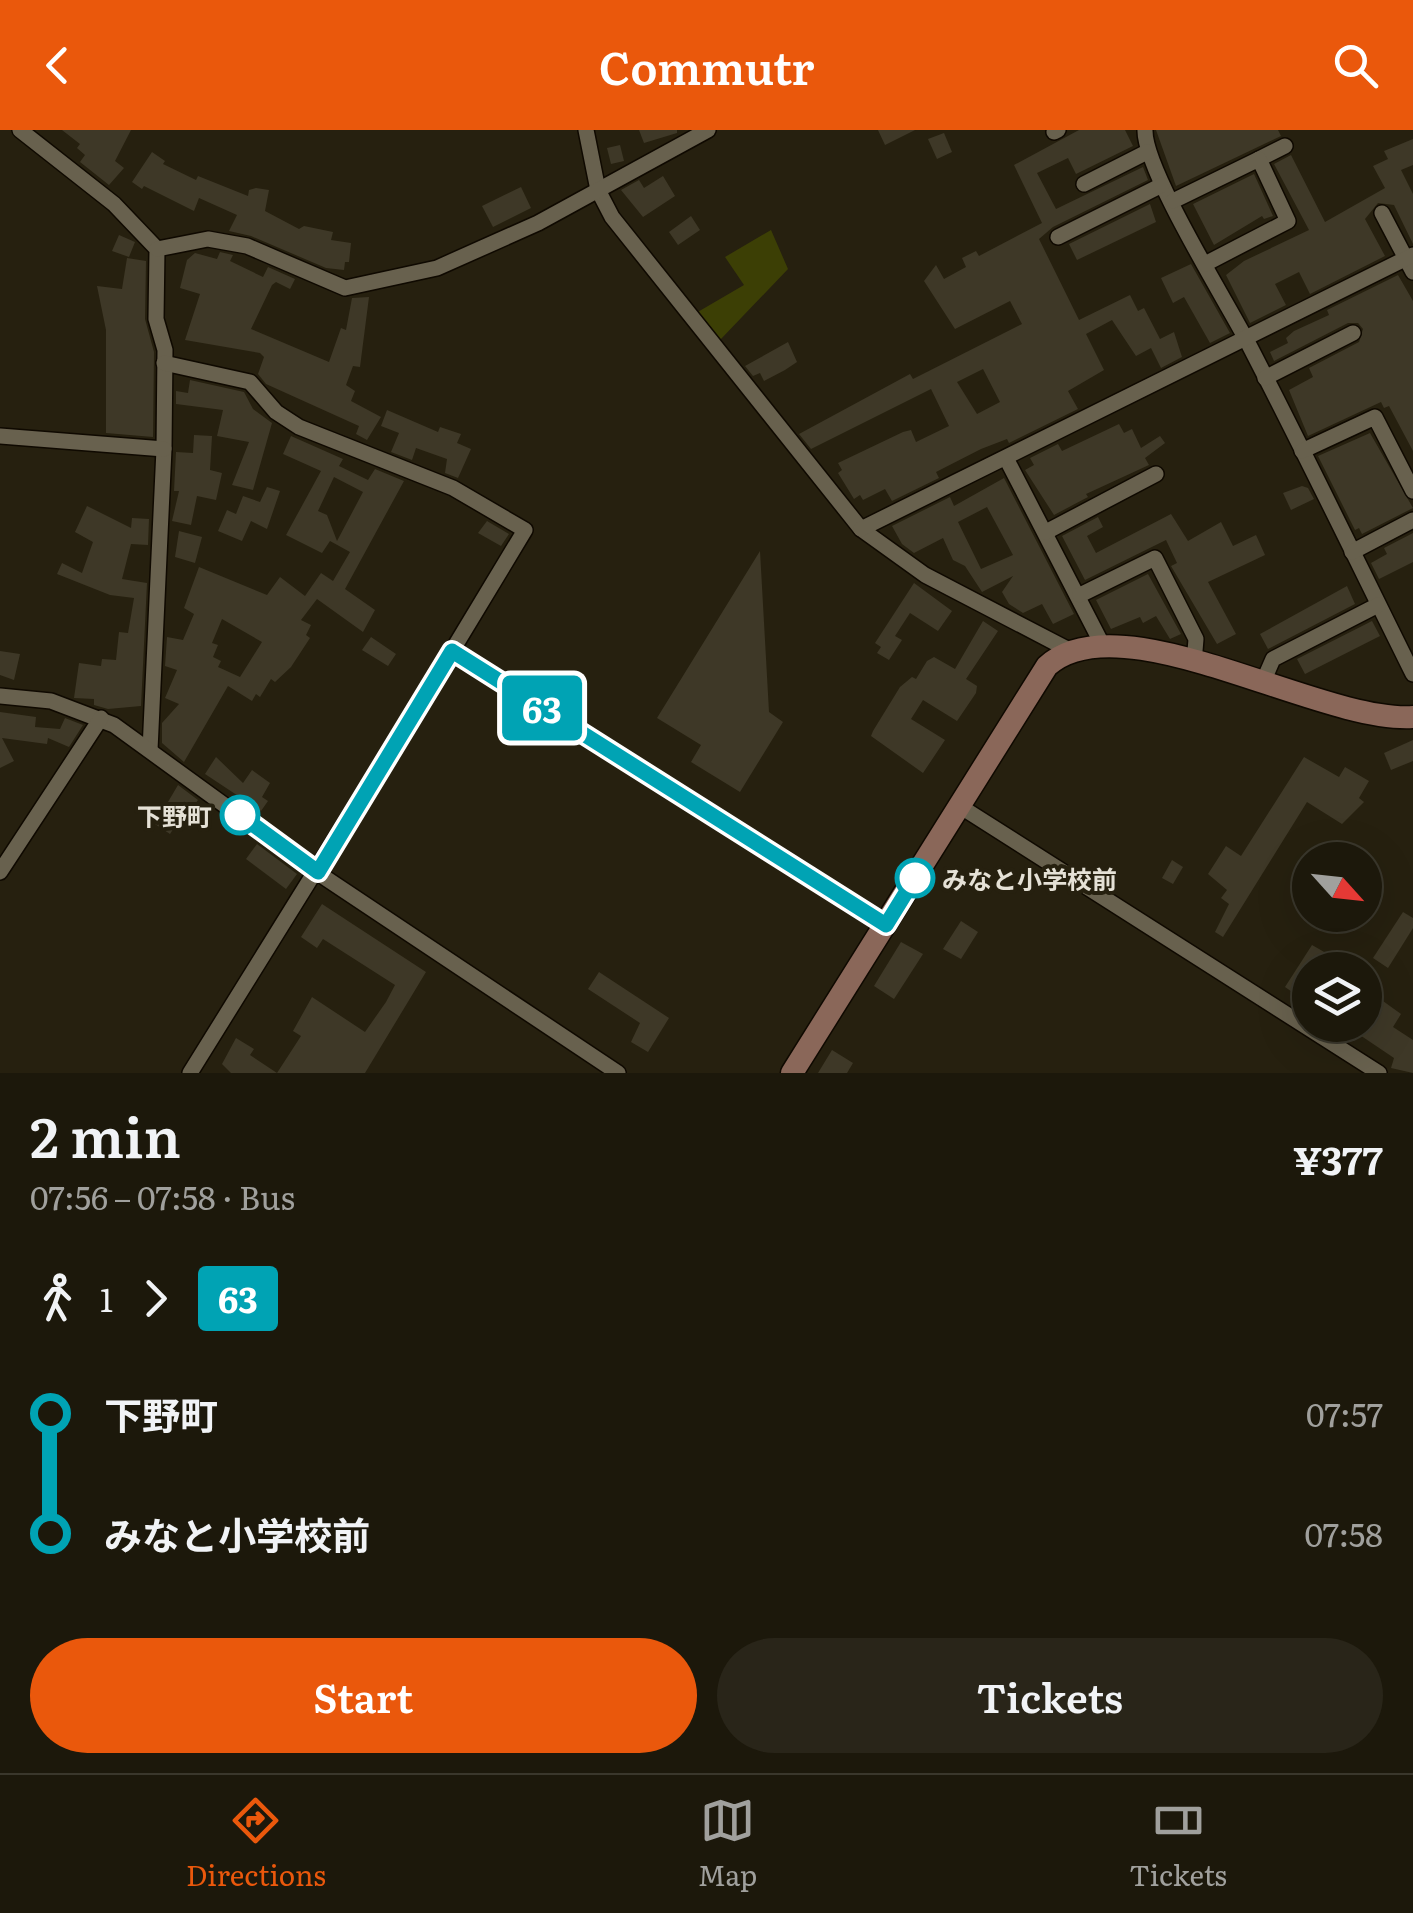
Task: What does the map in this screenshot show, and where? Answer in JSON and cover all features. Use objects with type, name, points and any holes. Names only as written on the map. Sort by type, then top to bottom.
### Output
[{"type":"street","points":[[20,130],[114,204],[157,249],[156,319],[164,363],[164,450],[150,750]]},
{"type":"street","points":[[586,130],[598,190],[638,252],[861,530],[925,575],[1069,650]]},
{"type":"street","points":[[157,249],[189,240],[247,246],[345,288],[436,268],[538,224],[708,130]]},
{"type":"street","points":[[1145,130],[1148,152],[1162,185],[1266,378],[1413,674]]},
{"type":"street","points":[[1173,201],[1285,146]]},
{"type":"street","points":[[1084,184],[1148,152]]},
{"type":"street","points":[[1205,264],[1288,220],[1259,159]]},
{"type":"street","points":[[1058,236],[1162,185]]},
{"type":"street","points":[[861,530],[1411,262],[1382,213]]},
{"type":"street","points":[[1266,378],[1353,333]]},
{"type":"street","points":[[164,363],[250,382],[276,412],[299,427],[453,488],[525,530],[318,872],[190,1073]]},
{"type":"street","points":[[1302,452],[1375,417],[1413,491]]},
{"type":"street","points":[[0,436],[164,450]]},
{"type":"street","points":[[1006,458],[1102,644]]},
{"type":"street","points":[[1046,532],[1156,474]]},
{"type":"street","points":[[1352,552],[1413,520]]},
{"type":"street","points":[[1080,595],[1155,558],[1196,639],[1194,663]]},
{"type":"street","points":[[1263,682],[1273,659],[1378,605]]},
{"type":"street","points":[[792,1073],[1047,666],[1069,650],[1124,644],[1366,711],[1413,716]]},
{"type":"street","points":[[452,651],[886,925]]},
{"type":"street","points":[[0,696],[50,702],[100,718],[520,1012],[618,1073]]},
{"type":"street","points":[[0,872],[100,718]]},
{"type":"street","points":[[958,805],[1379,1073]]},
{"type":"shaded area","points":[[771,230],[788,269],[720,340],[696,313],[744,285],[725,257]]},
{"type":"building","points":[[62,130],[131,130],[115,161],[124,168],[109,185],[80,162],[85,155],[77,148],[80,144]]},
{"type":"building","points":[[639,130],[677,130],[677,133],[644,143]]},
{"type":"building","points":[[878,130],[915,130],[885,145]]},
{"type":"building","points":[[1079,130],[1125,130],[1133,146],[1076,174],[1068,158],[1037,173],[1056,209],[1143,167],[1148,180],[1053,227],[1039,239],[1079,320],[1130,295],[1138,311],[1144,308],[1160,339],[1174,332],[1182,357],[1161,368],[1151,348],[1136,356],[1112,320],[1086,334],[1104,370],[1068,391],[1078,409],[1009,443],[1007,439],[981,449],[936,472],[939,478],[892,501],[885,489],[863,500],[860,495],[854,499],[838,473],[842,470],[838,463],[903,432],[911,430],[916,442],[949,426],[931,389],[811,449],[799,434],[910,374],[913,379],[1022,324],[1010,301],[955,329],[924,281],[936,265],[944,279],[966,267],[962,258],[976,251],[979,256],[1042,223],[1014,165]],"holes":[[[983,369],[1000,402],[977,414],[957,382]]]},
{"type":"building","points":[[1156,130],[1278,130],[1281,136],[1176,186]]},
{"type":"building","points":[[944,133],[952,152],[937,159],[928,139]]},
{"type":"building","points":[[1413,139],[1413,165],[1401,170],[1413,194],[1413,244],[1394,205],[1378,203],[1365,219],[1385,256],[1310,294],[1299,272],[1275,284],[1286,305],[1250,323],[1226,275],[1244,261],[1309,230],[1274,164],[1291,155],[1325,222],[1385,188],[1373,166],[1388,159],[1384,151]]},
{"type":"building","points":[[620,145],[624,161],[611,164],[607,148]]},
{"type":"building","points":[[152,152],[165,161],[163,164],[196,180],[198,176],[248,196],[249,190],[256,188],[269,190],[265,211],[299,229],[304,226],[333,232],[331,240],[351,243],[349,262],[345,262],[344,270],[326,268],[251,236],[229,231],[237,215],[199,198],[194,211],[144,186],[142,189],[132,182]]},
{"type":"building","points":[[1254,174],[1273,216],[1262,216],[1214,245],[1193,204]]},
{"type":"building","points":[[663,176],[675,196],[643,217],[621,190],[639,180],[644,188]]},
{"type":"building","points":[[521,187],[531,208],[493,227],[482,206]]},
{"type":"building","points":[[1150,204],[1156,222],[1077,260],[1069,244]]},
{"type":"building","points":[[691,216],[700,230],[678,245],[669,232]]},
{"type":"building","points":[[119,235],[135,242],[129,257],[112,251]]},
{"type":"building","points":[[220,252],[233,255],[230,261],[263,277],[268,267],[295,279],[290,289],[276,282],[272,285],[251,329],[329,362],[341,328],[346,330],[352,298],[369,297],[360,367],[353,366],[346,385],[355,391],[351,401],[381,417],[367,440],[356,434],[359,426],[266,384],[258,374],[264,357],[260,353],[185,340],[200,294],[180,288],[187,260],[195,253],[217,259]]},
{"type":"building","points":[[127,258],[146,261],[145,319],[154,352],[153,437],[106,433],[106,330],[97,286],[122,289]]},
{"type":"building","points":[[1191,264],[1230,333],[1210,343],[1184,297],[1173,303],[1161,278]]},
{"type":"building","points":[[1398,275],[1413,301],[1413,451],[1389,406],[1384,408],[1381,402],[1308,436],[1289,390],[1313,377],[1309,368],[1359,342],[1363,329],[1358,323],[1348,323],[1274,361],[1270,352],[1288,343],[1286,338],[1294,331],[1329,315],[1327,310]]},
{"type":"building","points":[[788,342],[797,362],[785,370],[764,381],[760,373],[753,376],[745,366]]},
{"type":"building","points":[[190,380],[244,392],[253,409],[272,423],[253,490],[232,485],[249,442],[217,436],[223,410],[176,404],[176,391],[188,393]]},
{"type":"building","points":[[387,410],[438,432],[440,427],[461,434],[457,443],[471,449],[458,478],[445,473],[447,459],[416,448],[412,460],[391,452],[399,433],[381,426]]},
{"type":"building","points":[[1119,424],[1124,433],[1132,429],[1141,448],[1160,436],[1165,443],[1145,458],[1149,465],[1086,494],[1088,497],[1054,515],[1025,470],[1034,465],[1030,458],[1058,444],[1062,451]]},
{"type":"building","points":[[1370,433],[1413,508],[1362,534],[1359,528],[1355,530],[1318,456]]},
{"type":"building","points":[[194,435],[212,436],[210,470],[222,473],[216,500],[197,496],[191,525],[172,521],[179,491],[174,491],[176,452],[193,453]]},
{"type":"building","points":[[291,436],[343,459],[339,466],[368,480],[375,469],[404,481],[345,589],[375,610],[363,632],[317,599],[301,620],[311,625],[306,635],[310,638],[291,667],[275,682],[271,679],[260,697],[256,694],[252,701],[228,686],[184,762],[162,743],[162,723],[179,704],[165,698],[177,670],[165,666],[167,637],[183,640],[194,614],[184,608],[199,567],[267,595],[280,577],[305,596],[321,573],[333,581],[350,552],[330,541],[322,553],[286,535],[321,471],[283,454]],"holes":[[[334,477],[363,492],[337,541],[327,515],[318,511]],[[222,619],[262,642],[240,677],[218,667],[221,661],[213,657],[218,645],[212,643]]]},
{"type":"building","points":[[1004,478],[1074,614],[1053,624],[1042,604],[1023,613],[1009,604],[1002,592],[1013,576],[982,592],[965,566],[953,560],[943,538],[914,553],[902,544],[892,526],[950,497],[954,506]],"holes":[[[987,507],[1013,555],[981,569],[958,522]]]},
{"type":"building","points":[[1302,486],[1308,488],[1314,499],[1291,510],[1283,493]]},
{"type":"building","points":[[267,487],[280,491],[267,529],[251,521],[242,541],[218,531],[227,510],[236,514],[243,496],[260,502]]},
{"type":"building","points":[[87,506],[131,528],[132,518],[149,519],[148,545],[131,544],[122,579],[147,583],[141,706],[108,709],[94,705],[94,699],[74,698],[79,663],[101,666],[102,659],[116,660],[119,632],[128,633],[134,598],[110,595],[57,574],[62,563],[82,573],[93,542],[75,532]]},
{"type":"building","points":[[1171,514],[1188,541],[1221,522],[1233,546],[1256,535],[1265,555],[1208,582],[1236,634],[1217,644],[1171,566],[1177,563],[1166,540],[1085,580],[1062,536],[1098,517],[1103,527],[1087,536],[1096,553]]},
{"type":"building","points":[[487,521],[509,534],[501,546],[478,533]]},
{"type":"building","points":[[179,531],[202,537],[195,563],[175,557]]},
{"type":"building","points":[[1413,533],[1413,562],[1379,579],[1371,563],[1387,554],[1384,548]]},
{"type":"building","points":[[760,551],[769,712],[783,722],[740,792],[691,762],[701,745],[657,718]]},
{"type":"building","points":[[1148,574],[1181,634],[1170,639],[1156,616],[1143,623],[1140,617],[1111,629],[1096,600]]},
{"type":"building","points":[[914,583],[952,611],[938,631],[910,613],[895,636],[902,640],[889,660],[877,653],[881,647],[875,643]]},
{"type":"building","points":[[1347,586],[1355,604],[1268,649],[1260,634]]},
{"type":"building","points":[[983,621],[998,631],[966,679],[977,686],[976,693],[957,721],[923,700],[911,719],[945,740],[923,773],[871,736],[900,687],[912,677],[916,679],[927,661],[934,657],[955,669]]},
{"type":"building","points":[[1372,621],[1380,636],[1305,674],[1297,659]]},
{"type":"building","points":[[371,637],[396,654],[388,666],[362,650]]},
{"type":"building","points":[[0,651],[20,654],[14,680],[0,675]]},
{"type":"building","points":[[0,712],[36,717],[35,727],[60,729],[65,718],[83,725],[69,747],[48,738],[47,744],[2,738],[14,761],[0,768]]},
{"type":"building","points":[[1413,740],[1413,761],[1391,770],[1384,753]]},
{"type":"building","points":[[216,757],[243,783],[252,770],[270,783],[262,797],[268,801],[261,811],[205,774]]},
{"type":"building","points":[[1304,757],[1339,777],[1345,767],[1369,781],[1359,798],[1364,802],[1342,824],[1307,802],[1223,937],[1215,932],[1229,904],[1221,898],[1227,890],[1208,874],[1226,846],[1241,856]]},
{"type":"building","points":[[178,785],[198,800],[192,808],[188,806],[170,834],[155,824]]},
{"type":"building","points":[[257,844],[297,874],[286,889],[246,859]]},
{"type":"building","points":[[1172,860],[1183,867],[1173,884],[1162,878]]},
{"type":"building","points":[[322,904],[426,972],[365,1073],[277,1073],[301,1036],[293,1031],[312,997],[365,1032],[395,985],[323,939],[317,948],[301,937]]},
{"type":"building","points":[[1403,912],[1413,918],[1413,928],[1388,968],[1382,964],[1382,952],[1377,952]]},
{"type":"building","points":[[961,921],[978,932],[961,959],[943,949]]},
{"type":"building","points":[[901,942],[923,954],[894,999],[874,986]]},
{"type":"building","points":[[599,972],[669,1018],[648,1052],[631,1042],[640,1023],[588,989]]},
{"type":"building","points":[[1382,1000],[1401,1014],[1393,1027],[1413,1040],[1413,1073],[1391,1068],[1394,1058],[1370,1042],[1382,1042]]},
{"type":"building","points":[[236,1038],[254,1049],[250,1055],[277,1073],[231,1073],[222,1064]]},
{"type":"building","points":[[832,1050],[853,1063],[847,1073],[818,1073]]},
{"type":"bus line","name":"63","points":[[240,815],[318,872],[452,651],[886,925],[915,878]]},
{"type":"place","name":"下野町","points":[[240,815]]},
{"type":"place","name":"みなと小学校前","points":[[915,878]]}]
